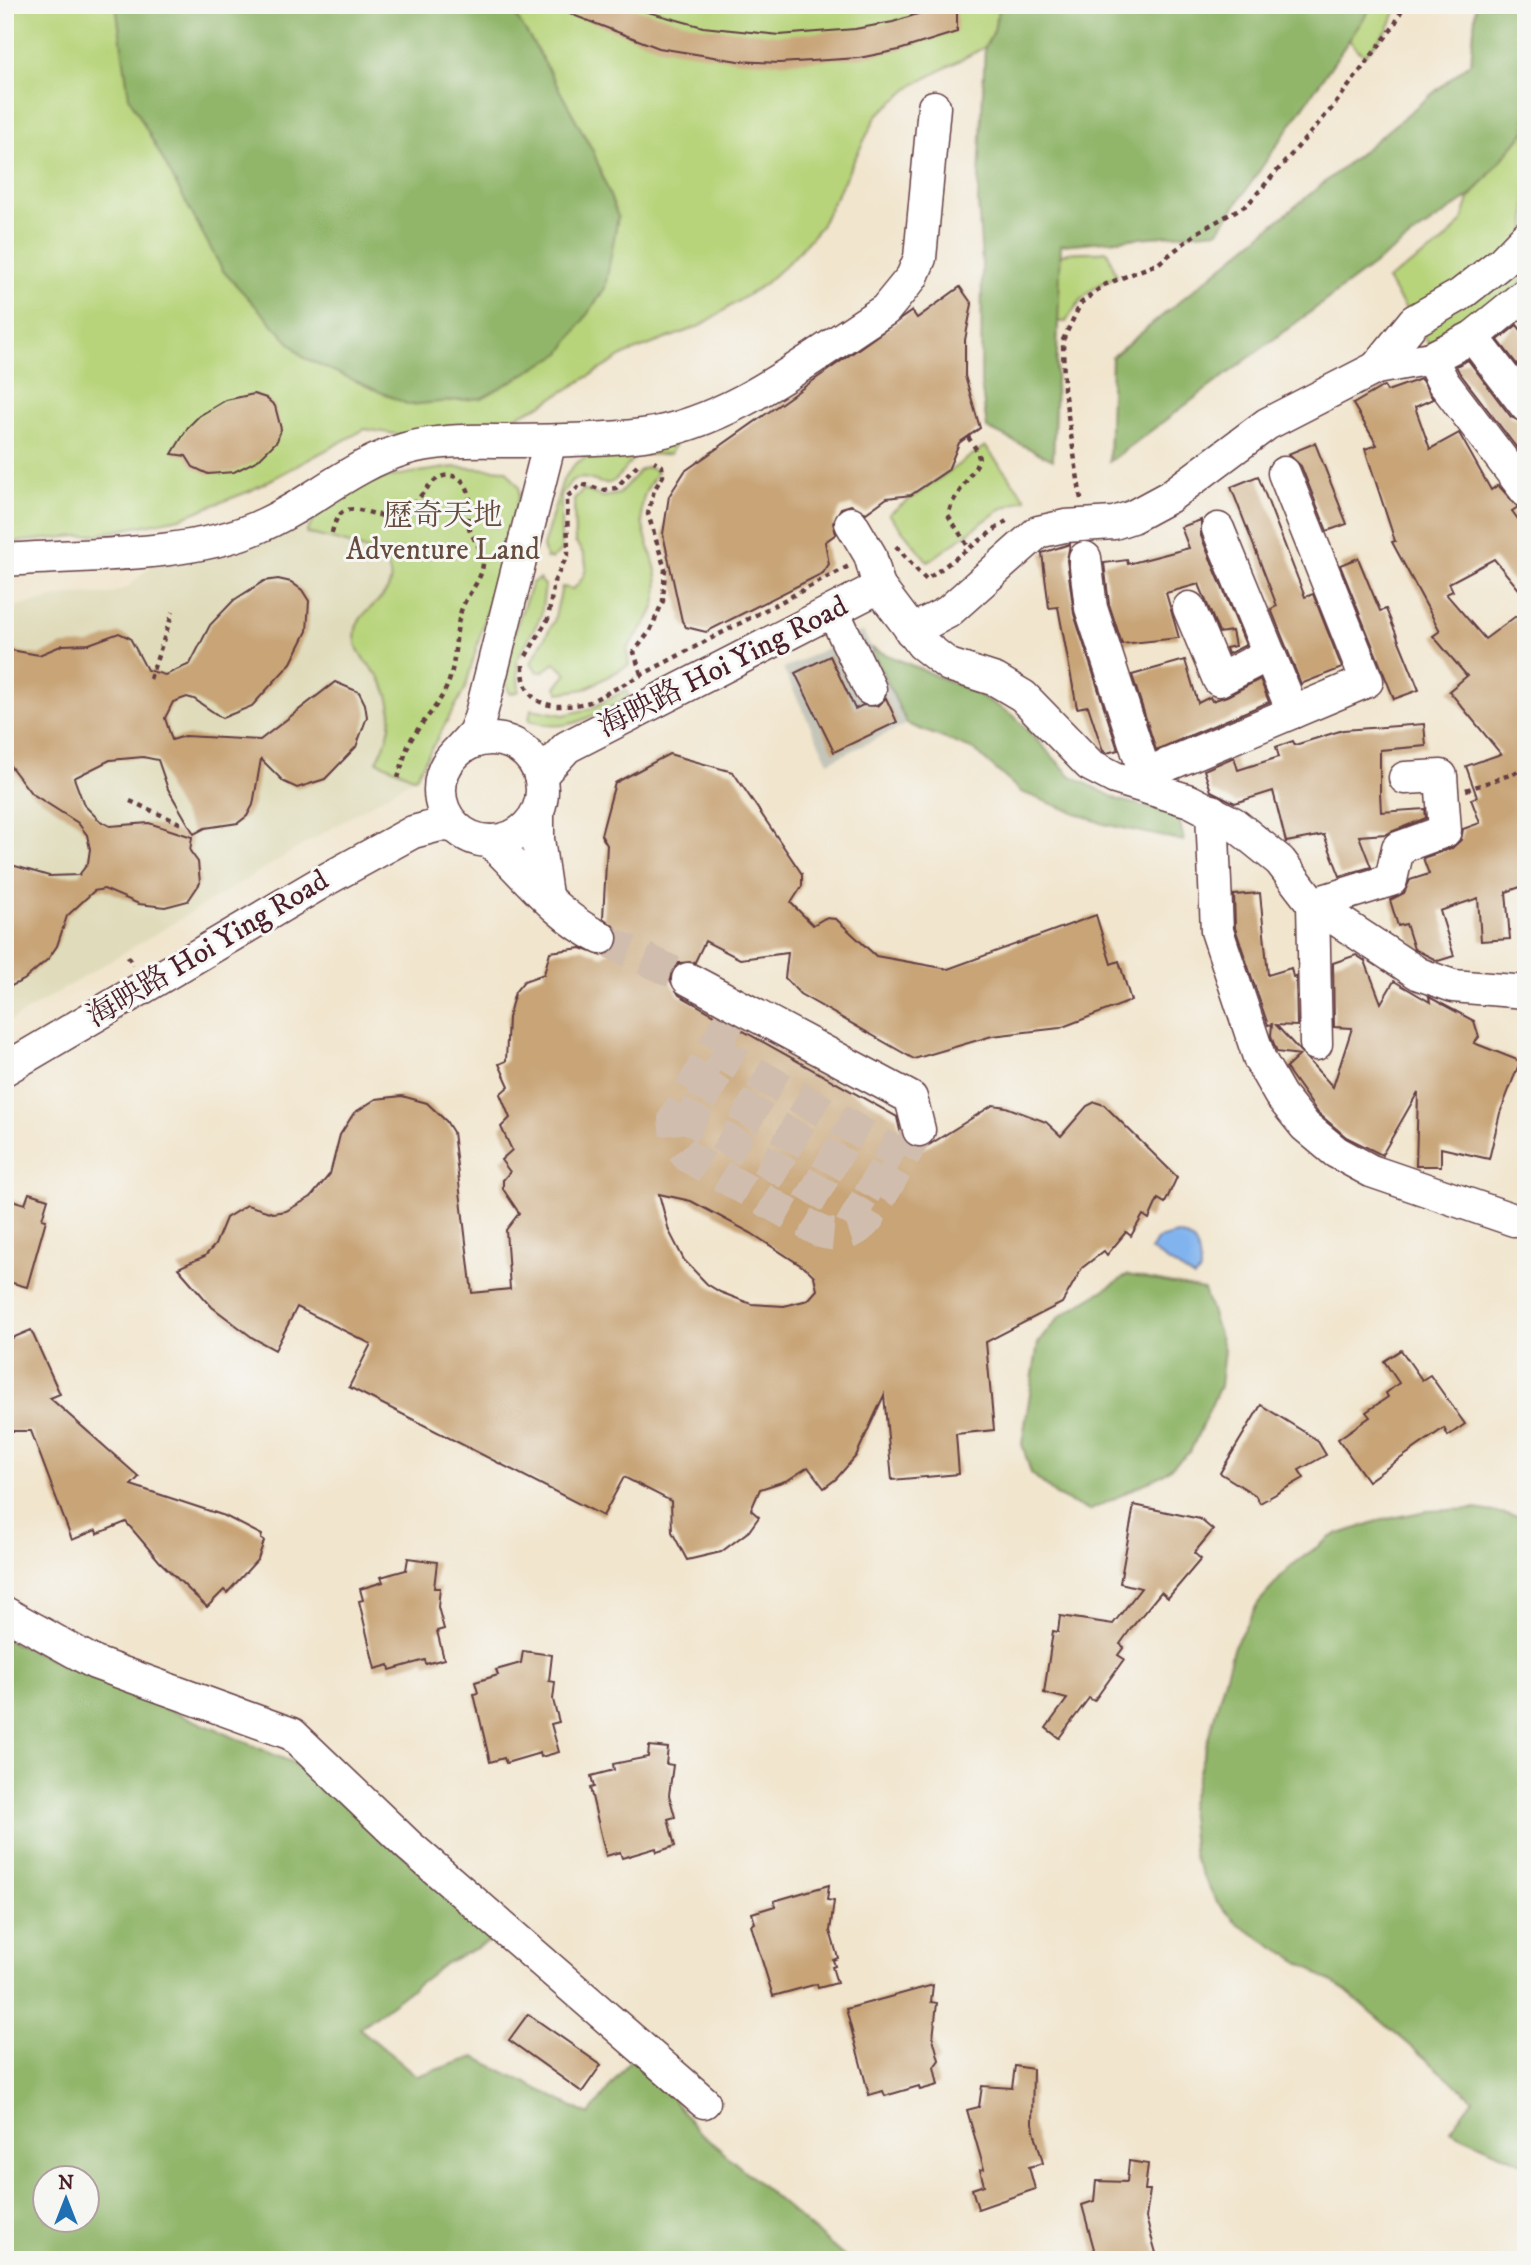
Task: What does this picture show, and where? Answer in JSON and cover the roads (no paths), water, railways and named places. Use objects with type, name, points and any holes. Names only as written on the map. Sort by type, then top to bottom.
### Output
[{"type":"street","points":[[5,560],[213,542],[259,527],[365,465],[408,448],[454,441],[550,441],[640,435],[699,421],[735,405],[885,310],[912,277],[920,258],[933,107]]},
{"type":"street","points":[[1376,368],[1414,321],[1460,295],[1502,262],[1526,237]]},
{"type":"street","points":[[911,631],[948,612],[1038,532],[1065,526],[1114,523],[1132,517],[1169,497],[1267,424],[1376,368],[1431,358],[1521,309]]},
{"type":"street","points":[[1473,337],[1526,407]]},
{"type":"street","points":[[1431,358],[1443,382],[1526,491]]},
{"type":"street","points":[[546,895],[538,839],[538,811],[542,793],[540,776],[532,760],[497,735],[550,441]]},
{"type":"street","points":[[1137,777],[1367,681],[1283,473]]},
{"type":"street","points":[[851,523],[870,555],[879,587],[911,631],[934,656],[996,680],[1023,695],[1090,765],[1102,773],[1137,777],[1212,811],[1280,861],[1313,904],[1419,974],[1453,986],[1526,992]]},
{"type":"street","points":[[1218,529],[1293,712]]},
{"type":"street","points":[[1085,558],[1091,608],[1137,777]]},
{"type":"street","name":"海映路 Hoi Ying Road","points":[[540,776],[567,747],[879,587]]},
{"type":"street","points":[[1189,608],[1219,680],[1269,654]]},
{"type":"street","points":[[833,611],[870,689]]},
{"type":"street","name":"海映路 Hoi Ying Road","points":[[413,832],[440,793],[446,767],[455,754],[478,741],[497,735],[567,747]]},
{"type":"street","points":[[1313,904],[1391,880],[1398,848],[1445,831],[1441,776],[1405,778]]},
{"type":"street","points":[[440,793],[445,813],[455,826],[468,835],[490,841],[546,895],[559,912],[601,938]]},
{"type":"street","points":[[490,841],[519,833],[538,811]]},
{"type":"street","points":[[1212,811],[1217,931],[1260,1060],[1280,1095],[1305,1126],[1336,1152],[1371,1171],[1514,1220]]},
{"type":"street","name":"海映路 Hoi Ying Road","points":[[5,1069],[329,878],[413,832],[440,825],[455,826]]},
{"type":"street","points":[[1313,904],[1316,1044]]},
{"type":"street","points":[[688,979],[734,1013],[911,1098],[919,1130]]},
{"type":"street","points":[[5,1613],[95,1663],[292,1734],[408,1845],[704,2102]]},
{"type":"water","points":[[1177,1234],[1190,1239],[1197,1247],[1200,1272],[1194,1278],[1151,1250],[1158,1239]]},
{"type":"tunnel","points":[[601,938],[688,979]]},
{"type":"tunnel","points":[[729,1021],[674,1119],[677,1144],[688,1157],[821,1232],[841,1235],[858,1229],[868,1219],[919,1130]]},
{"type":"tunnel","points":[[713,1049],[904,1157]]},
{"type":"tunnel","points":[[695,1080],[886,1188]]},
{"type":"tunnel","points":[[677,1111],[868,1219]]},
{"type":"park label","name":"歷奇天地 Adventure Land","points":[[443,533]]}]
